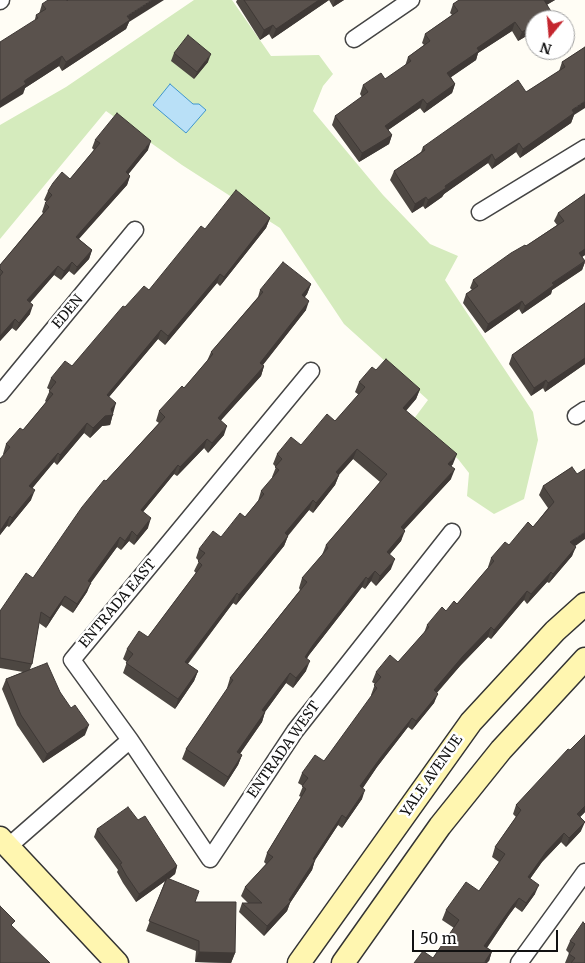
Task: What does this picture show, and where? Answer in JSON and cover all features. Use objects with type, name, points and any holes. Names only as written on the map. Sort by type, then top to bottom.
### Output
[{"type":"main road","name":"YALE AVENUE","points":[[299,963],[471,722],[555,631],[585,604]]},
{"type":"main road","points":[[343,963],[440,826],[500,750],[585,659]]},
{"type":"main road","points":[[4,842],[117,963]]},
{"type":"street","points":[[354,39],[411,0]]},
{"type":"street","points":[[480,212],[585,148]]},
{"type":"street","name":"EDEN","points":[[0,394],[135,230]]},
{"type":"street","name":"ENTRADA EAST","points":[[130,740],[72,660],[311,371]]},
{"type":"street","name":"ENTRADA WEST","points":[[130,740],[210,859],[295,731],[452,532]]},
{"type":"street","points":[[4,842],[130,740]]},
{"type":"street","points":[[519,963],[585,872]]},
{"type":"green space","points":[[194,0],[232,0],[271,56],[319,55],[333,74],[323,86],[313,111],[383,195],[430,244],[458,256],[445,280],[533,412],[538,440],[524,499],[494,514],[467,496],[469,473],[458,459],[413,420],[428,400],[344,324],[280,228],[182,165],[106,111],[0,239],[0,125],[66,87]]},
{"type":"water","points":[[170,84],[193,104],[199,104],[206,110],[186,133],[153,105]]},
{"type":"building","points":[[48,0],[152,0],[127,16],[130,20],[66,62],[62,56],[24,81],[26,84],[0,101],[0,42],[38,18],[36,15],[46,9],[42,4]]},
{"type":"building","points":[[244,0],[319,0],[276,29],[273,25],[264,30]]},
{"type":"building","points":[[459,0],[544,0],[550,10],[525,10],[525,30],[522,32],[515,22],[477,48],[479,51],[447,73],[455,84],[427,104],[423,99],[385,126],[392,135],[362,153],[335,116],[368,92],[363,85],[381,73],[385,79],[411,61],[408,57],[430,41],[425,34],[458,11],[453,4]]},
{"type":"building","points":[[188,35],[211,54],[197,72],[174,53]]},
{"type":"building","points":[[585,47],[585,101],[572,110],[574,113],[523,149],[519,143],[495,160],[492,154],[428,200],[426,197],[415,204],[394,171],[425,150],[423,147],[518,80],[526,92],[565,67],[562,62],[565,60],[575,60],[575,54]]},
{"type":"building","points":[[117,113],[151,141],[126,172],[130,176],[76,237],[92,250],[77,267],[72,262],[64,271],[58,266],[27,300],[33,305],[19,323],[15,319],[0,336],[0,276],[3,272],[0,269],[0,265],[49,207],[45,203],[52,195],[48,191],[53,183],[62,172],[70,179],[100,143],[95,140]]},
{"type":"building","points":[[236,190],[270,218],[224,277],[220,274],[168,336],[161,330],[107,395],[116,403],[111,409],[113,415],[105,416],[93,428],[87,423],[60,455],[58,453],[29,486],[35,490],[12,518],[10,516],[0,531],[0,459],[10,447],[6,444],[20,428],[23,430],[53,394],[49,391],[56,382],[51,378],[65,361],[72,366],[123,306],[125,307],[144,286],[149,290],[201,226],[205,229]]},
{"type":"building","points":[[585,194],[585,249],[579,253],[585,261],[552,283],[554,285],[525,306],[522,301],[488,324],[466,294],[478,286],[473,280],[511,253],[526,246],[564,221],[558,213]]},
{"type":"building","points":[[283,262],[311,284],[302,295],[309,301],[260,363],[264,366],[218,418],[227,426],[212,443],[207,439],[180,467],[178,465],[141,510],[151,518],[137,536],[132,531],[125,541],[120,537],[88,581],[91,583],[77,604],[65,596],[50,618],[41,612],[32,664],[0,658],[0,611],[26,573],[33,578],[82,507],[104,480],[106,481],[165,417],[159,411],[182,386],[184,388],[213,354],[211,352],[263,292],[260,290]]},
{"type":"building","points":[[585,303],[585,358],[548,383],[546,380],[534,388],[512,355]]},
{"type":"building","points":[[386,359],[420,389],[403,408],[457,454],[448,464],[455,469],[401,527],[405,531],[387,552],[395,559],[380,576],[375,571],[368,579],[366,577],[305,657],[310,661],[296,678],[290,673],[262,710],[265,712],[237,752],[242,755],[228,777],[186,749],[233,680],[230,678],[307,582],[302,578],[328,548],[326,545],[387,474],[357,449],[336,472],[339,475],[316,503],[313,500],[285,533],[288,536],[239,595],[237,593],[185,662],[198,671],[178,699],[126,663],[133,654],[127,649],[139,631],[148,637],[202,565],[198,561],[205,553],[199,549],[213,531],[221,537],[240,513],[245,517],[264,494],[261,491],[279,470],[275,467],[282,459],[277,454],[291,437],[301,445],[327,414],[335,421],[365,387],[359,382],[372,367],[376,370]]},
{"type":"building","points":[[572,467],[577,474],[585,469],[585,532],[570,542],[576,547],[553,574],[551,572],[531,594],[527,591],[494,630],[491,627],[434,690],[438,694],[416,721],[412,718],[381,757],[360,786],[365,790],[346,818],[342,815],[313,859],[315,860],[289,900],[291,901],[267,926],[242,903],[262,903],[245,887],[273,857],[267,853],[306,789],[302,786],[308,778],[302,773],[315,755],[324,761],[377,688],[374,685],[381,677],[376,672],[390,655],[398,662],[429,627],[427,625],[442,607],[446,611],[454,601],[457,604],[494,561],[491,558],[505,542],[509,545],[528,522],[533,527],[554,502],[543,486]]},
{"type":"building","points":[[47,663],[60,692],[71,708],[75,705],[89,725],[47,754],[21,715],[6,679]]},
{"type":"building","points":[[585,735],[585,806],[577,814],[585,822],[569,838],[564,833],[546,852],[528,877],[539,885],[526,903],[519,898],[484,946],[492,951],[484,963],[414,963],[423,951],[433,958],[459,920],[446,910],[466,882],[479,891],[505,854],[495,847],[521,810],[516,805],[568,749],[570,750]]},
{"type":"building","points":[[128,807],[138,820],[145,816],[177,866],[139,894],[126,875],[120,864],[122,863],[97,829]]},
{"type":"building","points":[[167,878],[199,891],[195,902],[236,902],[235,953],[199,952],[199,941],[149,921]]},
{"type":"building","points":[[0,906],[15,921],[11,925],[50,963],[0,963]]},
{"type":"building","points":[[583,922],[585,924],[585,963],[571,963],[575,958],[569,954],[575,944],[570,941]]}]
